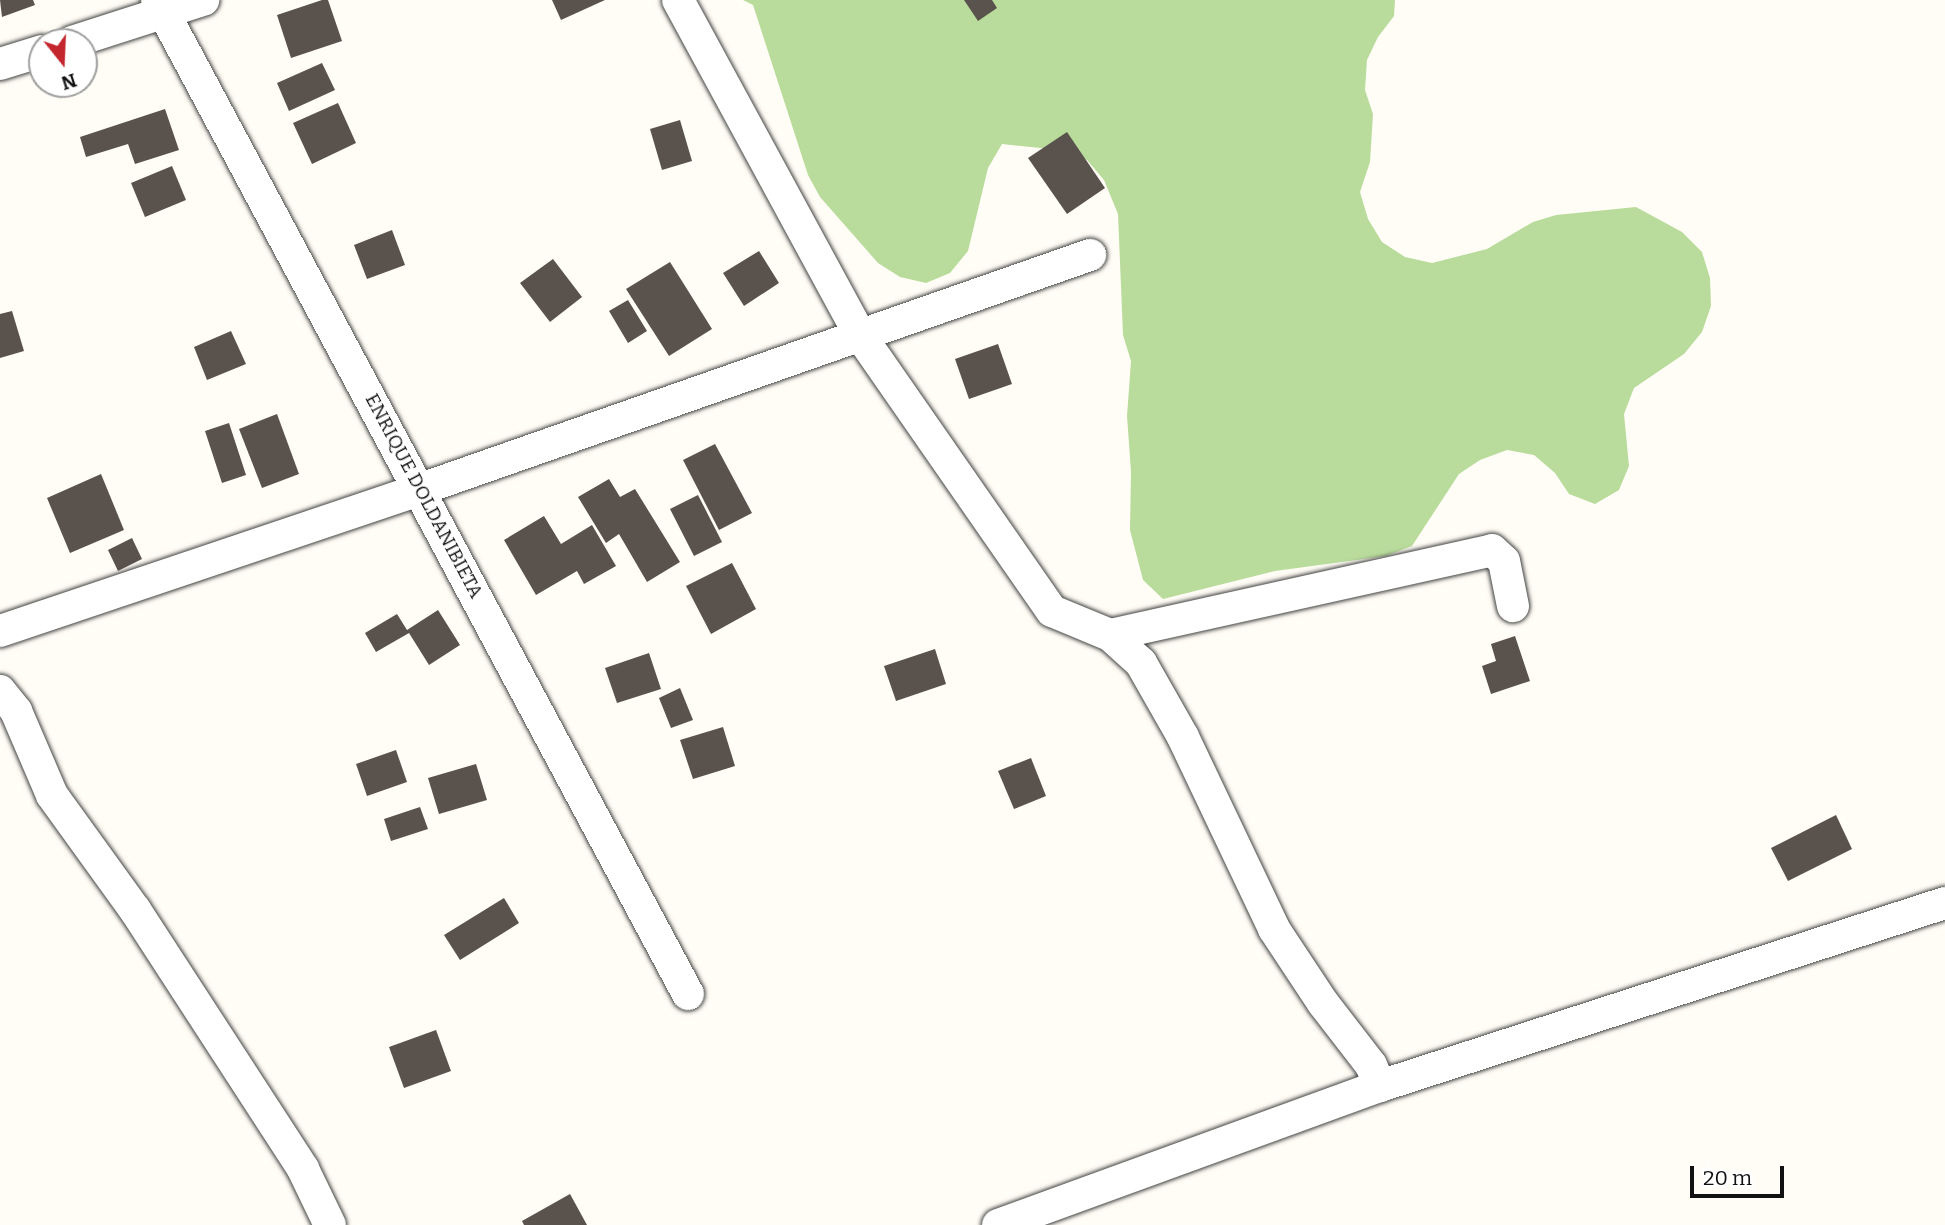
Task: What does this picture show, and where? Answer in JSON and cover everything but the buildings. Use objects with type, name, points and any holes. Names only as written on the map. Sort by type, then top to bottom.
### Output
[{"type":"street","points":[[98,32],[161,7],[203,0]]},
{"type":"street","points":[[678,0],[860,335],[1052,611],[1110,635],[1141,663],[1182,737],[1274,929],[1323,1003],[1371,1065],[1380,1086]]},
{"type":"street","name":"ENRIQUE DOLDANIBIETA","points":[[161,7],[421,489],[688,994]]},
{"type":"street","points":[[0,64],[28,55]]},
{"type":"street","points":[[0,631],[421,489],[1090,255]]},
{"type":"street","points":[[1110,635],[1492,550],[1504,561],[1513,606]]},
{"type":"street","points":[[0,691],[16,711],[52,795],[143,921],[303,1169],[330,1225]]},
{"type":"street","points":[[998,1225],[1380,1086],[1945,903]]},
{"type":"green space","points":[[743,0],[1395,0],[1394,16],[1378,37],[1367,60],[1365,90],[1373,114],[1370,162],[1360,192],[1368,219],[1382,242],[1405,257],[1432,263],[1487,249],[1533,222],[1556,215],[1636,207],[1682,232],[1702,252],[1710,278],[1711,306],[1702,332],[1684,354],[1634,388],[1624,414],[1629,466],[1619,490],[1595,504],[1569,494],[1555,473],[1534,455],[1507,450],[1480,460],[1459,474],[1412,546],[1386,556],[1275,571],[1163,599],[1143,580],[1130,530],[1131,472],[1127,416],[1131,361],[1123,335],[1118,214],[1104,180],[1087,160],[1060,150],[1002,144],[988,168],[968,251],[950,273],[926,283],[900,277],[878,263],[820,197],[808,175],[753,5]]}]
